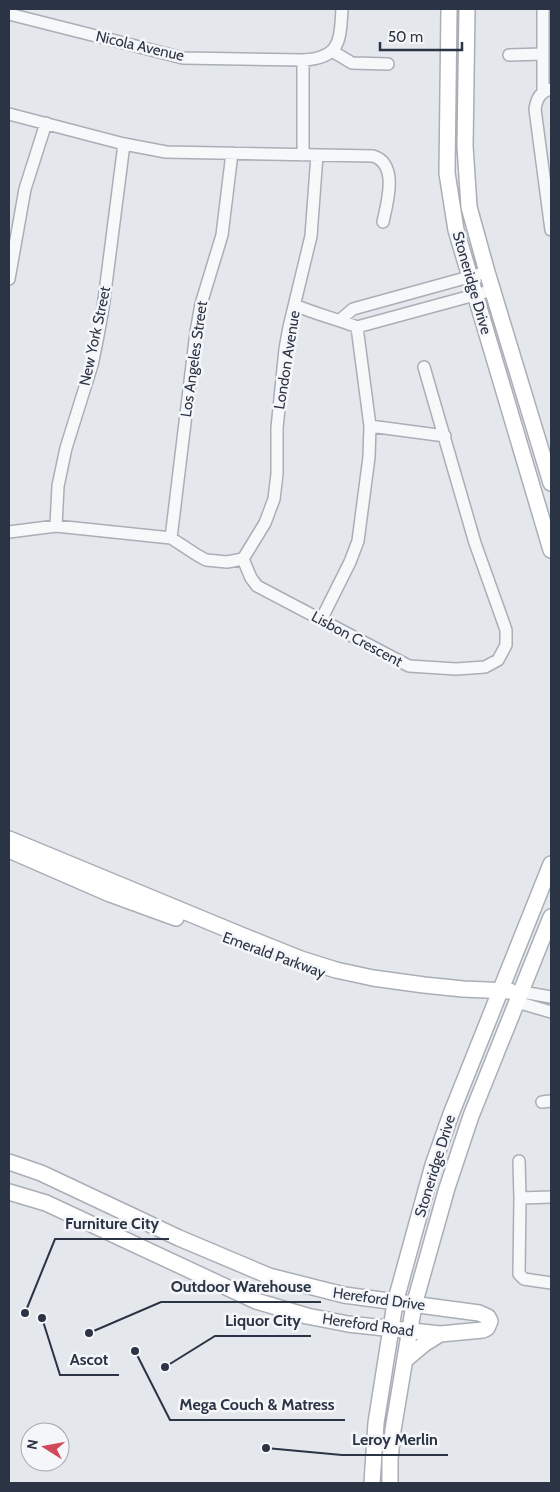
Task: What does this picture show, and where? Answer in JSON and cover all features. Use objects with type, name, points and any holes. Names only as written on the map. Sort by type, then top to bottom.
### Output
[{"type":"street","points":[[342,9],[340,36],[332,51],[352,63],[388,64]]},
{"type":"street","name":"Stoneridge Drive","points":[[449,9],[447,173],[456,230],[551,550]]},
{"type":"street","name":"Stoneridge Drive","points":[[468,9],[465,146],[469,207],[551,483]]},
{"type":"street","points":[[542,9],[543,54],[547,90],[536,102],[535,109],[551,230]]},
{"type":"street","name":"Nicola Avenue","points":[[9,14],[183,58],[303,60],[320,58],[332,51]]},
{"type":"street","points":[[509,55],[543,54]]},
{"type":"street","points":[[303,60],[303,155]]},
{"type":"street","points":[[9,114],[124,144],[166,152],[373,156],[380,158],[387,168],[390,185],[383,222]]},
{"type":"street","points":[[9,279],[25,188],[46,123]]},
{"type":"street","name":"New York Street","points":[[56,526],[58,486],[66,448],[92,366],[100,324],[124,144]]},
{"type":"street","name":"Los Angeles Street","points":[[171,538],[196,332],[201,304],[222,235],[232,154]]},
{"type":"street","name":"London Avenue","points":[[243,559],[265,523],[274,499],[277,474],[277,421],[288,333],[312,226],[317,155]]},
{"type":"street","points":[[340,320],[353,309],[488,272]]},
{"type":"street","points":[[295,305],[319,315],[358,327],[493,290]]},
{"type":"street","points":[[322,620],[358,541],[369,457],[370,426],[358,327]]},
{"type":"street","name":"Lisbon Crescent","points":[[243,559],[251,578],[257,586],[401,663],[416,668],[456,669],[485,667],[498,660],[507,638],[506,630],[475,543],[424,367]]},
{"type":"street","points":[[370,426],[445,436]]},
{"type":"street","points":[[9,532],[56,526],[171,538],[206,560],[227,562],[243,559]]},
{"type":"street","name":"Emerald Parkway","points":[[9,839],[246,937],[318,964],[373,978],[499,995],[551,997]]},
{"type":"street","name":"Emerald Parkway","points":[[9,850],[110,894],[333,977],[367,986],[442,997],[499,995]]},
{"type":"street","name":"Stoneridge Drive","points":[[372,1483],[376,1423],[395,1302],[433,1164],[451,1114],[551,864]]},
{"type":"street","name":"Stoneridge Drive","points":[[390,1483],[393,1430],[414,1305],[447,1188],[471,1116],[551,917]]},
{"type":"street","name":"Emerald Parkway","points":[[519,997],[551,1012]]},
{"type":"street","name":"Hereford Drive","points":[[9,1162],[41,1173],[179,1238],[269,1276],[344,1295],[485,1314],[490,1321],[483,1330]]},
{"type":"street","points":[[519,1162],[519,1274],[524,1280],[551,1283]]},
{"type":"street","name":"Hereford Road","points":[[9,1192],[46,1203],[256,1301],[307,1316],[348,1324],[440,1334],[483,1330]]},
{"type":"street","points":[[520,1198],[551,1197]]},
{"type":"street","points":[[405,1360],[424,1344],[440,1334]]},
{"type":"place","name":"Furniture City","points":[[25,1313]]},
{"type":"place","name":"Ascot","points":[[42,1318]]},
{"type":"place","name":"Outdoor Warehouse","points":[[89,1333]]},
{"type":"place","name":"Mega Couch & Matress","points":[[135,1351]]},
{"type":"place","name":"Liquor City","points":[[165,1367]]},
{"type":"place","name":"Leroy Merlin","points":[[266,1448]]}]
